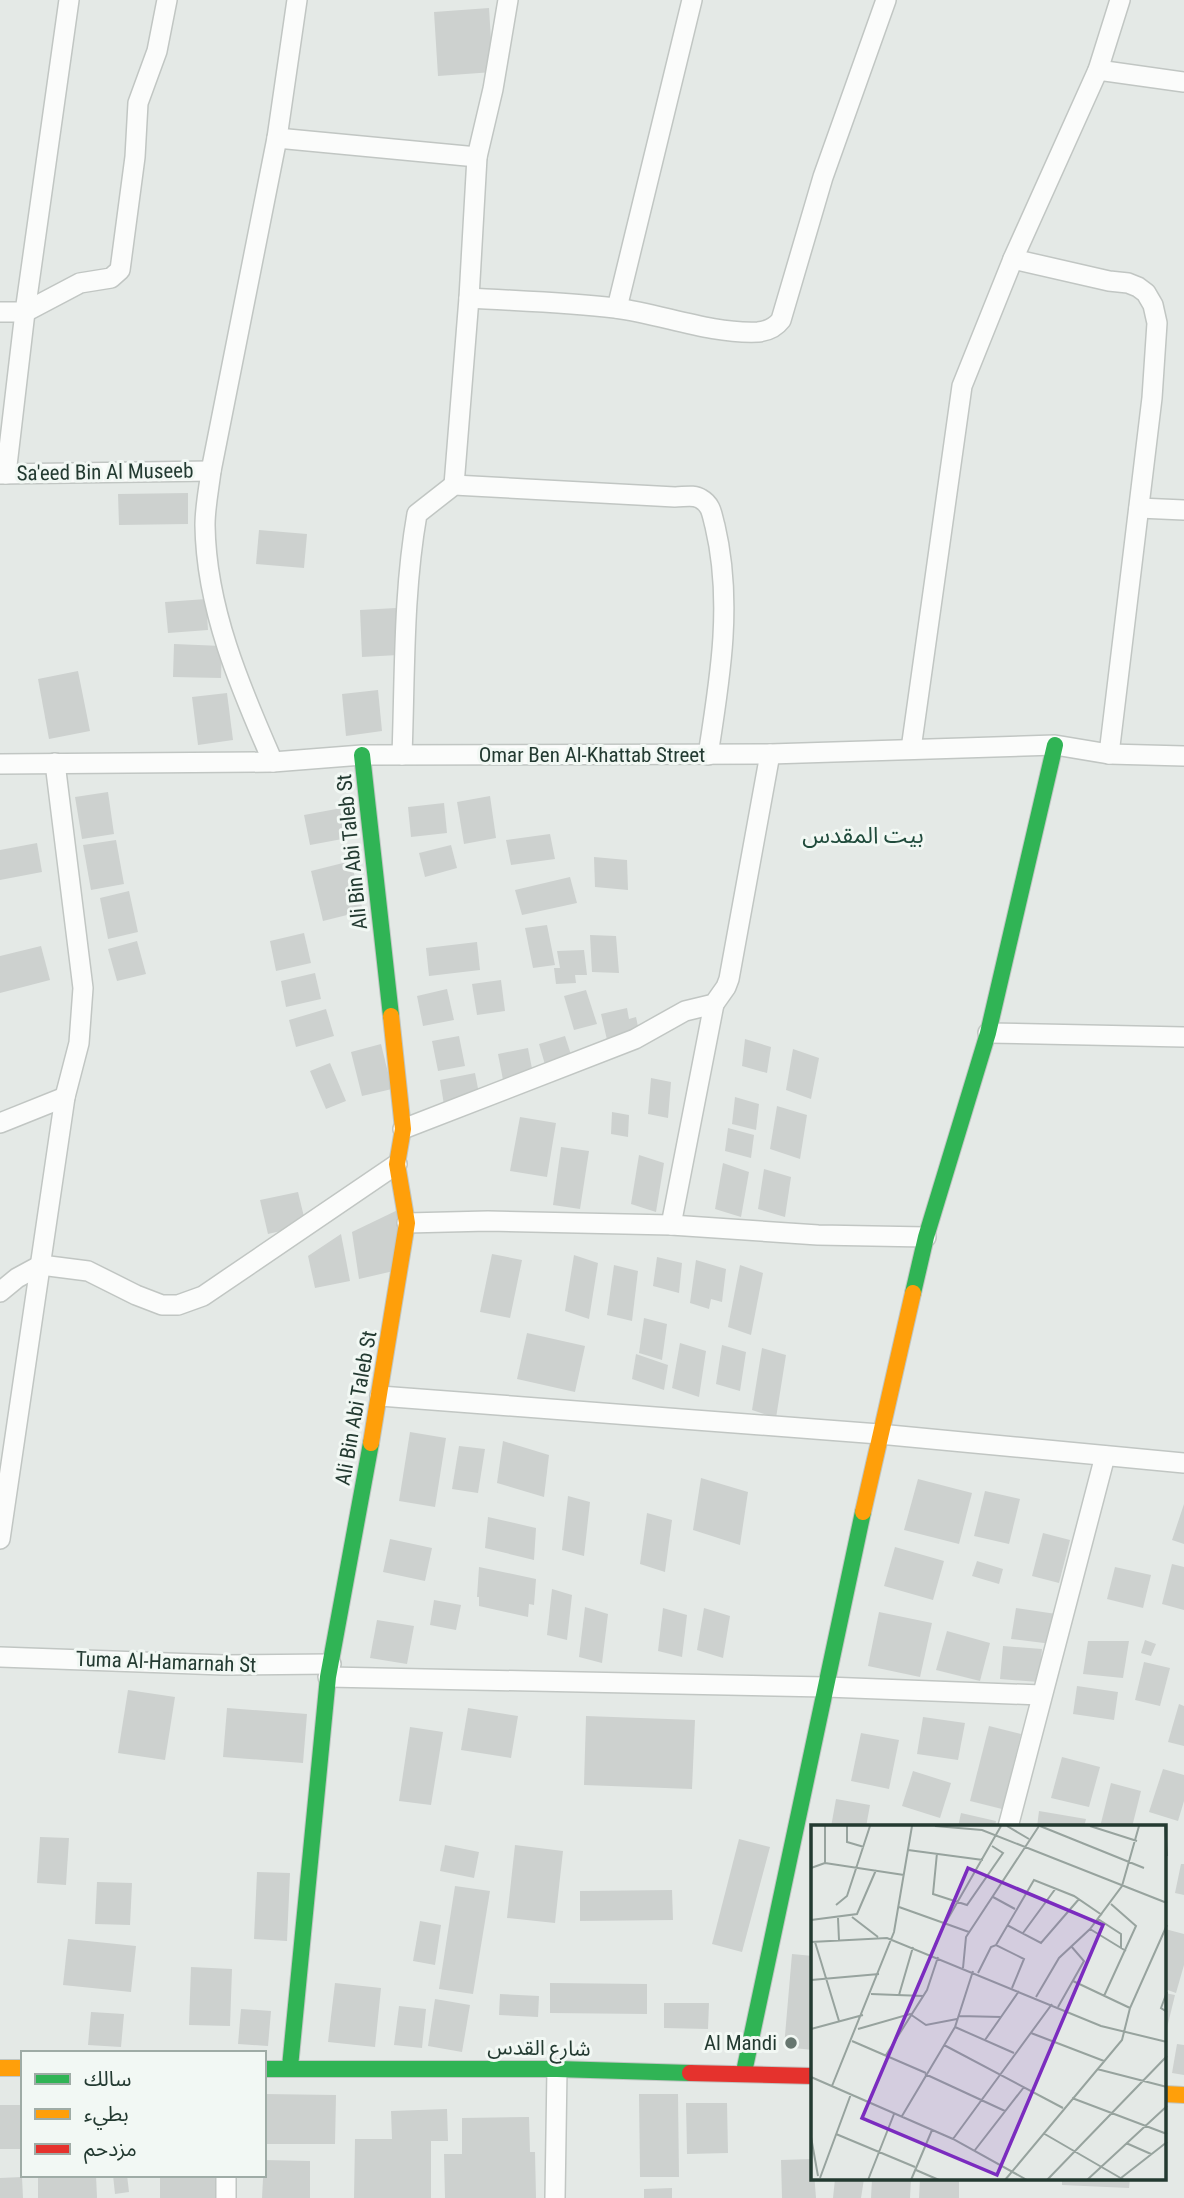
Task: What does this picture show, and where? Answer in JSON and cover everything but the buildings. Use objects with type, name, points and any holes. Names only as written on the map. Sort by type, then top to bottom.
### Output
[{"type":"street","points":[[3,474],[69,0]]},
{"type":"street","points":[[0,312],[25,312],[80,283],[111,278],[120,270],[135,157],[138,103],[157,51],[167,0]]},
{"type":"street","points":[[273,762],[243,694],[223,636],[209,574],[205,523],[211,471],[277,138],[297,0]]},
{"type":"street","points":[[454,485],[477,157],[493,89],[508,0]]},
{"type":"street","points":[[617,308],[692,0]]},
{"type":"street","points":[[469,298],[617,308],[686,324],[739,331],[759,332],[776,327],[782,320],[823,177],[886,0]]},
{"type":"street","points":[[911,749],[962,386],[1013,259],[1098,70],[1120,0]]},
{"type":"street","points":[[1098,70],[1184,82]]},
{"type":"street","points":[[277,138],[477,157]]},
{"type":"street","points":[[1013,259],[1128,283],[1146,293],[1153,304],[1157,323],[1153,386],[1109,754]]},
{"type":"street","name":"Sa'eed Bin Al Museeb","points":[[3,474],[211,471]]},
{"type":"street","points":[[402,755],[413,534],[417,514],[454,485],[694,496],[704,500],[711,510],[722,554],[725,622],[708,755]]},
{"type":"street","points":[[1139,508],[1184,510]]},
{"type":"street","points":[[744,2072],[878,1434],[926,1237],[988,1033],[1055,745]]},
{"type":"street","name":"Omar Ben Al-Khattab Street","points":[[0,764],[273,762],[362,755],[770,754],[1055,745],[1109,754],[1184,756]]},
{"type":"street","points":[[671,1224],[714,1004],[729,979],[770,754]]},
{"type":"street","name":"Ali Bin Abi Taleb St","points":[[290,2067],[330,1671],[380,1396],[407,1223],[397,1164],[403,1129],[362,755]]},
{"type":"street","points":[[0,1539],[65,1097],[79,1043],[83,988],[55,763]]},
{"type":"street","points":[[403,1129],[635,1039],[685,1011],[714,1004]]},
{"type":"street","points":[[988,1033],[1184,1037]]},
{"type":"street","points":[[0,1123],[65,1097]]},
{"type":"street","points":[[0,1292],[17,1278],[41,1265],[88,1271],[162,1305],[178,1305],[203,1296],[397,1164]]},
{"type":"street","points":[[407,1223],[488,1221],[671,1224],[818,1235],[926,1237]]},
{"type":"street","points":[[380,1396],[878,1434],[1184,1463]]},
{"type":"street","points":[[1009,1825],[1105,1456]]},
{"type":"street","name":"Tuma Al-Hamarnah St","points":[[0,1657],[1041,1696]]},
{"type":"street","points":[[0,2068],[21,2068]]},
{"type":"street","name":"شارع القدس","points":[[266,2068],[557,2069],[811,2076]]},
{"type":"street","points":[[555,2198],[557,2069]]},
{"type":"street","points":[[1166,2094],[1184,2095]]},
{"type":"street","points":[[226,2177],[226,2198]]},
{"type":"traffic: fast","points":[[913,1293],[926,1237],[988,1033],[1055,745]]},
{"type":"traffic: fast","points":[[362,755],[391,1016]]},
{"type":"traffic: fast","points":[[290,2067],[328,1677],[371,1443]]},
{"type":"traffic: fast","points":[[744,2072],[863,1512]]},
{"type":"traffic: fast","points":[[266,2069],[557,2069],[690,2073]]},
{"type":"traffic: slow","points":[[371,1443],[407,1223],[397,1164],[403,1129],[391,1016]]},
{"type":"traffic: slow","points":[[863,1512],[913,1293]]},
{"type":"traffic: slow","points":[[0,2068],[21,2068]]},
{"type":"traffic: slow","points":[[1166,2094],[1184,2095]]},
{"type":"traffic: jam","points":[[690,2073],[811,2076]]},
{"type":"place","name":"Al Mandi","points":[[791,2043]]},
{"type":"district","name":"بيت المقدس","points":[[863,835]]}]
